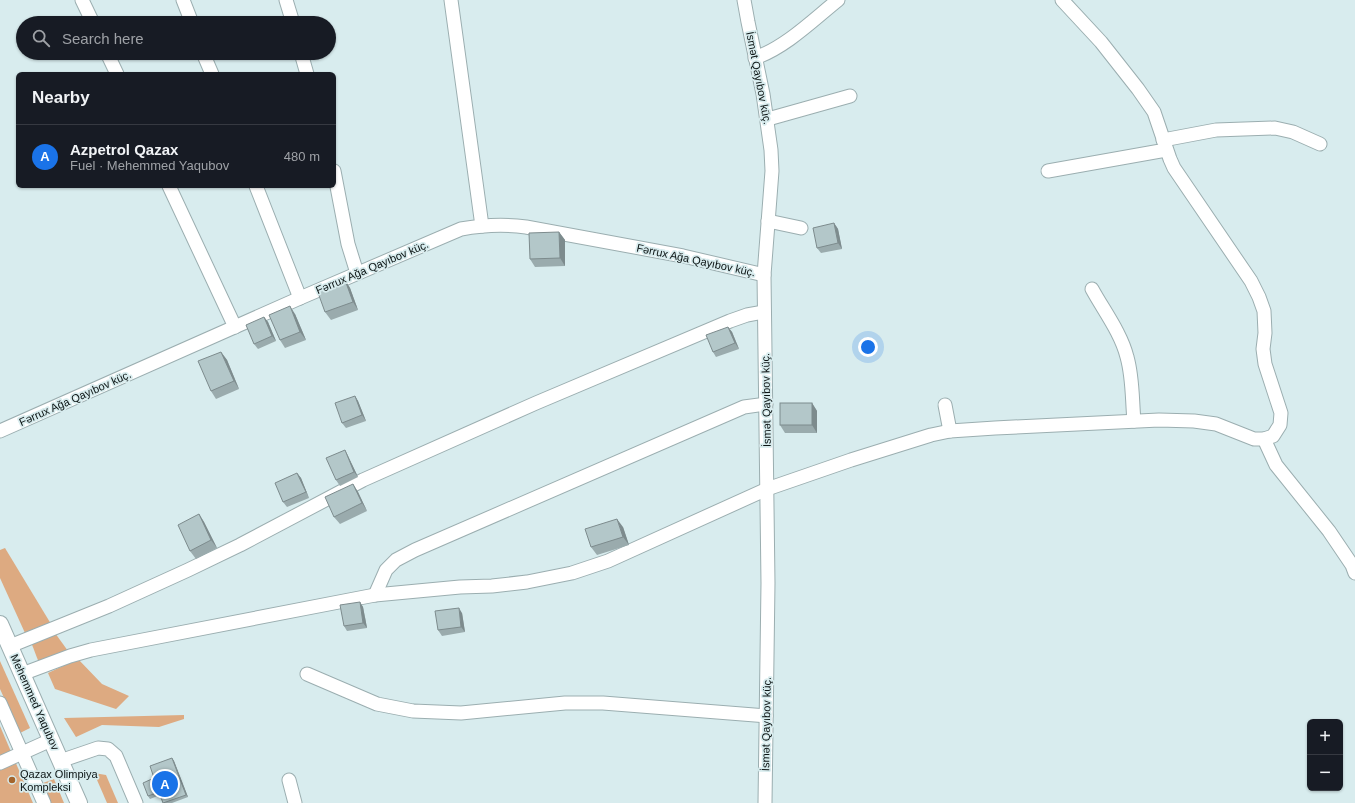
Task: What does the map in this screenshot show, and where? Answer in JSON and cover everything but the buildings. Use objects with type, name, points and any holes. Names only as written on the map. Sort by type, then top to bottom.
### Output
[{"type":"main road","name":"Mehemmed Yaqubov","points":[[0,624],[79,803]]},
{"type":"street","points":[[82,0],[90,16]]},
{"type":"street","points":[[183,0],[189,16]]},
{"type":"street","points":[[286,0],[291,16]]},
{"type":"street","points":[[451,0],[482,226]]},
{"type":"street","name":"İsmət Qayıbov küç.","points":[[744,0],[768,119],[772,171],[764,275],[768,583],[765,803]]},
{"type":"street","points":[[755,58],[780,46],[838,0]]},
{"type":"street","points":[[22,674],[70,656],[91,650],[374,595],[460,586],[492,586],[527,582],[572,573],[608,560],[767,489],[851,460],[931,435],[950,431],[1134,421],[1194,421],[1216,424],[1254,439],[1264,439],[1274,436],[1280,425],[1281,413],[1265,364],[1263,349],[1265,333],[1264,311],[1259,297],[1251,281],[1174,168],[1154,112],[1138,89],[1068,2]]},
{"type":"street","points":[[110,60],[116,72]]},
{"type":"street","points":[[207,60],[211,72]]},
{"type":"street","points":[[303,60],[306,72]]},
{"type":"street","points":[[768,119],[850,96]]},
{"type":"street","points":[[1048,171],[1165,145],[1216,130],[1275,128],[1293,132],[1320,144]]},
{"type":"street","points":[[336,182],[348,244],[357,273]]},
{"type":"street","points":[[170,188],[235,326]]},
{"type":"street","points":[[257,188],[300,298]]},
{"type":"street","points":[[768,221],[801,228]]},
{"type":"street","name":"Fərrux Ağa Qayıbov küç.","points":[[0,431],[235,326],[461,229],[507,224],[683,256],[764,275]]},
{"type":"street","points":[[1092,289],[1122,342],[1128,358],[1134,421]]},
{"type":"street","points":[[10,646],[109,606],[188,570],[240,545],[363,480],[536,403],[730,321],[747,315],[764,312]]},
{"type":"street","points":[[374,595],[386,570],[396,560],[415,550],[744,408],[766,404]]},
{"type":"street","points":[[945,405],[950,431]]},
{"type":"street","points":[[1264,439],[1276,464],[1329,531],[1352,565],[1355,573]]},
{"type":"street","points":[[307,674],[376,704],[413,711],[461,713],[566,703],[603,703],[766,716]]},
{"type":"street","points":[[0,703],[44,803]]},
{"type":"street","points":[[0,763],[51,740]]},
{"type":"street","points":[[60,761],[98,748],[108,749],[116,756],[136,803]]},
{"type":"street","points":[[289,780],[295,803]]},
{"type":"shaded area","points":[[5,548],[51,624],[25,633],[0,578],[0,550]]},
{"type":"shaded area","points":[[55,633],[68,651],[39,663],[31,642]]},
{"type":"shaded area","points":[[78,659],[102,684],[129,696],[116,709],[55,689],[48,673]]},
{"type":"shaded area","points":[[0,661],[30,728],[20,733],[0,689]]},
{"type":"shaded area","points":[[184,715],[184,719],[159,727],[102,725],[76,737],[64,718]]},
{"type":"shaded area","name":"Qazax Olimpiya Kompleksi","points":[[0,726],[33,803],[0,803]]},
{"type":"shaded area","points":[[94,773],[106,775],[118,803],[107,803]]},
{"type":"shaded area","points":[[54,779],[64,803],[51,803],[43,783]]},
{"type":"place","name":"Qazax Olimpiya Kompleksi","points":[[12,780]]},
{"type":"place","name":"Azpetrol Qazax","points":[[165,784]]}]
